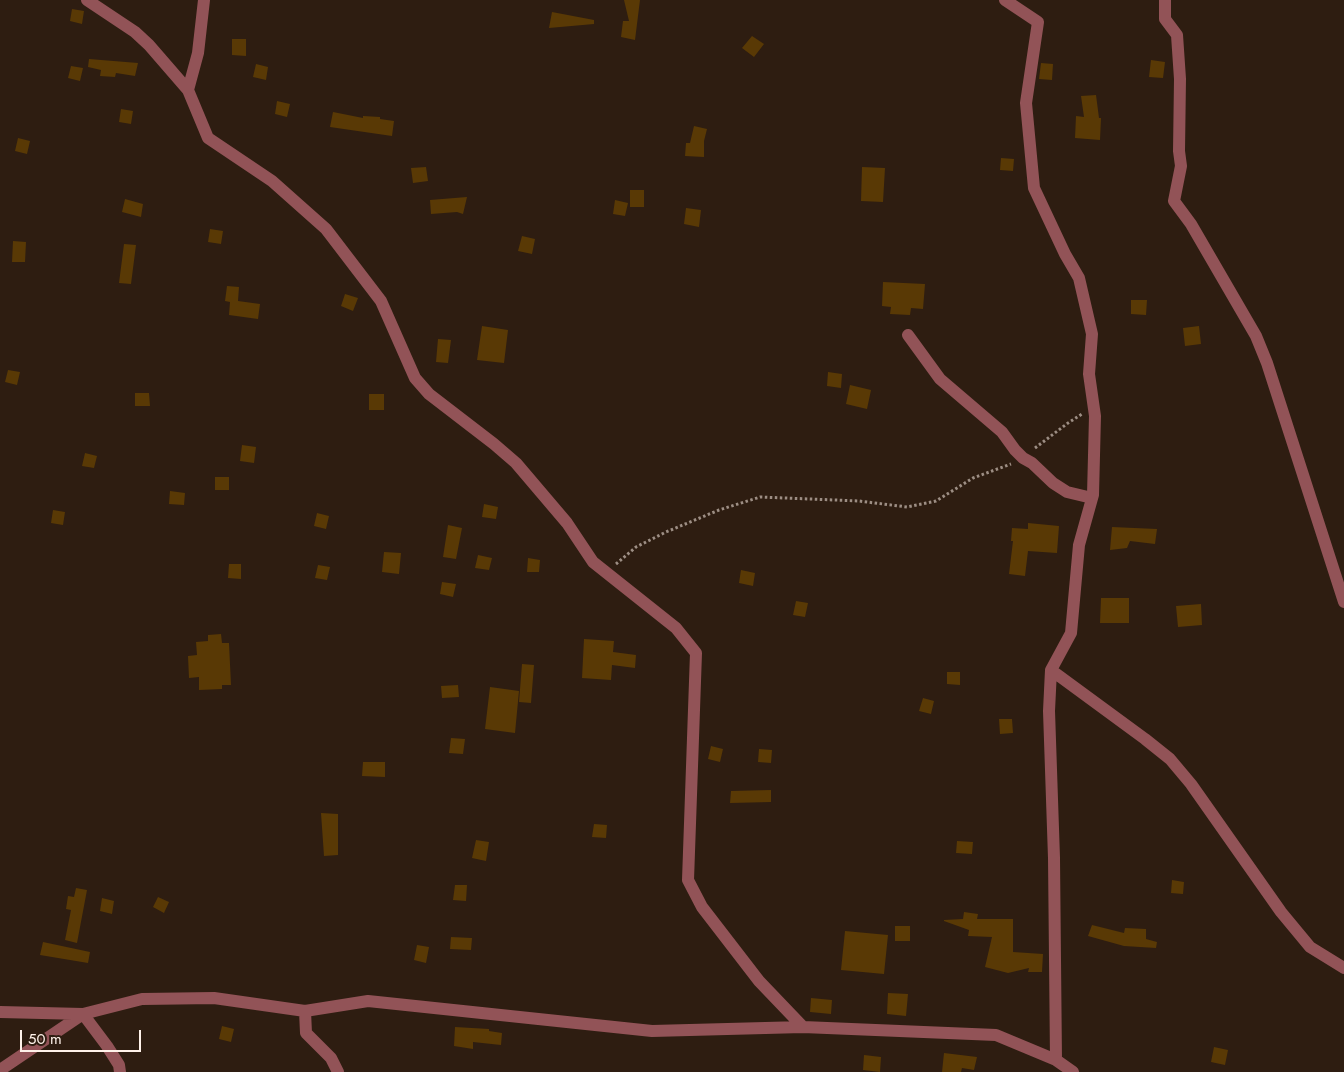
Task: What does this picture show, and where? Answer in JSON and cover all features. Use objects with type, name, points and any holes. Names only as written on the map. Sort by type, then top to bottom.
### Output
[{"type":"street","points":[[87,0],[135,32],[188,90],[208,138],[272,181],[326,229],[381,301],[415,378],[428,394],[494,444],[516,464],[567,523],[593,562],[676,628],[696,653],[688,880],[702,907],[759,981],[803,1027]]},
{"type":"street","points":[[188,90],[198,53],[204,0]]},
{"type":"street","points":[[1005,0],[1038,22],[1026,103],[1034,188],[1065,254],[1079,278],[1092,334],[1089,374],[1095,416],[1092,498],[1080,545],[1071,633],[1051,670],[1049,711],[1054,858],[1056,1060]]},
{"type":"street","points":[[1165,0],[1165,19],[1177,36],[1180,79],[1179,151],[1181,166],[1174,201],[1191,224],[1256,336],[1267,363],[1344,602]]},
{"type":"street","points":[[908,335],[940,379],[1002,432],[1023,458],[1032,463],[1053,483],[1067,492],[1092,498]]},
{"type":"street","points":[[1051,670],[1145,739],[1170,760],[1191,784],[1280,912],[1310,947],[1344,968]]},
{"type":"street","points":[[0,1012],[84,1014],[151,998],[214,998],[306,1011],[368,1001],[652,1031],[803,1027],[996,1036],[1056,1060],[1073,1072]]},
{"type":"street","points":[[306,1011],[306,1032],[331,1058],[338,1072]]},
{"type":"street","points":[[0,1070],[84,1014]]},
{"type":"street","points":[[84,1014],[107,1046],[120,1072]]},
{"type":"path","points":[[606,572],[643,543],[719,510],[760,497],[859,501],[907,508],[936,501],[973,478],[1016,463],[1068,423],[1093,407]]},
{"type":"building","points":[[624,0],[640,0],[635,40],[621,37],[623,21],[629,21]]},
{"type":"building","points":[[72,9],[84,11],[82,24],[70,21]]},
{"type":"building","points":[[552,12],[594,20],[594,24],[549,28]]},
{"type":"building","points":[[752,36],[764,44],[754,57],[742,48]]},
{"type":"building","points":[[232,39],[246,39],[246,56],[232,55]]},
{"type":"building","points":[[89,59],[138,63],[135,76],[116,73],[115,77],[100,76],[101,70],[88,67]]},
{"type":"building","points":[[1151,60],[1165,62],[1163,78],[1149,77]]},
{"type":"building","points":[[1041,63],[1053,64],[1052,80],[1039,79]]},
{"type":"building","points":[[256,64],[268,67],[266,80],[253,77]]},
{"type":"building","points":[[71,66],[83,68],[80,81],[68,78]]},
{"type":"building","points":[[1096,95],[1099,118],[1101,118],[1100,140],[1075,138],[1076,116],[1084,117],[1081,96]]},
{"type":"building","points":[[277,101],[290,104],[287,117],[275,114]]},
{"type":"building","points":[[121,109],[133,111],[131,124],[119,122]]},
{"type":"building","points":[[333,112],[363,118],[363,116],[380,117],[380,119],[394,121],[392,136],[330,127]]},
{"type":"building","points":[[694,126],[707,129],[704,141],[704,157],[685,156],[686,143],[690,143]]},
{"type":"building","points":[[18,138],[30,141],[27,154],[15,151]]},
{"type":"building","points":[[1001,158],[1014,159],[1013,171],[1000,170]]},
{"type":"building","points":[[426,167],[428,181],[413,183],[411,168]]},
{"type":"building","points":[[862,167],[885,168],[883,202],[861,201]]},
{"type":"building","points":[[630,190],[644,190],[644,207],[630,207]]},
{"type":"building","points":[[467,197],[463,214],[457,212],[431,214],[430,200]]},
{"type":"building","points":[[125,199],[143,204],[141,217],[122,212]]},
{"type":"building","points":[[615,200],[628,203],[625,216],[613,214]]},
{"type":"building","points":[[686,208],[701,210],[699,227],[684,224]]},
{"type":"building","points":[[210,229],[223,231],[221,244],[208,242]]},
{"type":"building","points":[[522,236],[535,239],[532,254],[518,251]]},
{"type":"building","points":[[13,241],[26,242],[25,262],[12,262]]},
{"type":"building","points":[[124,244],[136,245],[131,284],[119,283]]},
{"type":"building","points":[[883,282],[925,284],[923,309],[911,308],[910,315],[890,314],[891,307],[882,306]]},
{"type":"building","points":[[227,286],[239,287],[238,301],[260,304],[258,319],[229,315],[230,302],[225,301]]},
{"type":"building","points":[[345,294],[358,298],[353,311],[341,306]]},
{"type":"building","points":[[1131,300],[1147,300],[1146,315],[1131,314]]},
{"type":"building","points":[[482,326],[508,330],[504,363],[477,360]]},
{"type":"building","points":[[1199,326],[1201,344],[1185,346],[1183,328]]},
{"type":"building","points":[[438,339],[451,340],[448,363],[436,362]]},
{"type":"building","points":[[8,370],[20,372],[17,385],[5,382]]},
{"type":"building","points":[[828,372],[842,374],[841,388],[827,386]]},
{"type":"building","points":[[850,385],[871,390],[867,409],[846,404]]},
{"type":"building","points":[[135,393],[149,393],[150,406],[135,406]]},
{"type":"building","points":[[369,394],[384,394],[384,410],[369,410]]},
{"type":"building","points":[[242,445],[256,447],[254,463],[240,461]]},
{"type":"building","points":[[85,453],[97,456],[94,468],[82,466]]},
{"type":"building","points":[[215,477],[229,477],[229,490],[215,490]]},
{"type":"building","points":[[170,491],[185,493],[184,505],[169,504]]},
{"type":"building","points":[[484,504],[498,507],[496,519],[482,517]]},
{"type":"building","points":[[53,510],[65,512],[63,525],[51,523]]},
{"type":"building","points":[[317,513],[329,516],[326,529],[314,526]]},
{"type":"building","points":[[1028,523],[1059,526],[1057,553],[1028,551],[1025,576],[1009,574],[1013,541],[1011,541],[1012,528],[1028,529]]},
{"type":"building","points":[[448,525],[462,528],[456,559],[443,557]]},
{"type":"building","points":[[1112,527],[1157,529],[1155,544],[1130,541],[1127,548],[1110,550]]},
{"type":"building","points":[[384,552],[401,553],[399,574],[382,572]]},
{"type":"building","points":[[478,555],[492,558],[489,570],[475,568]]},
{"type":"building","points":[[528,558],[540,560],[539,572],[527,572]]},
{"type":"building","points":[[229,564],[241,564],[241,579],[228,578]]},
{"type":"building","points":[[318,565],[330,567],[327,580],[315,578]]},
{"type":"building","points":[[741,570],[755,573],[753,586],[739,583]]},
{"type":"building","points":[[442,582],[456,584],[453,597],[440,594]]},
{"type":"building","points":[[1101,598],[1129,598],[1129,623],[1100,623]]},
{"type":"building","points":[[796,601],[808,603],[805,617],[793,615]]},
{"type":"building","points":[[1201,604],[1202,625],[1178,627],[1176,606]]},
{"type":"building","points":[[221,634],[222,643],[229,643],[231,685],[222,685],[222,689],[199,690],[199,677],[189,678],[188,656],[197,655],[196,642],[208,641],[208,635]]},
{"type":"building","points":[[584,639],[614,641],[613,652],[636,655],[635,668],[612,665],[611,680],[582,678]]},
{"type":"building","points":[[522,664],[534,665],[531,703],[519,702]]},
{"type":"building","points":[[947,672],[960,672],[960,685],[947,684]]},
{"type":"building","points":[[458,685],[459,697],[442,698],[441,686]]},
{"type":"building","points":[[490,687],[519,691],[515,733],[485,729]]},
{"type":"building","points":[[923,698],[934,701],[931,714],[919,711]]},
{"type":"building","points":[[999,719],[1012,719],[1013,733],[1000,734]]},
{"type":"building","points":[[451,738],[465,739],[463,754],[449,753]]},
{"type":"building","points":[[711,746],[723,749],[720,762],[708,759]]},
{"type":"building","points":[[759,749],[772,750],[771,763],[758,762]]},
{"type":"building","points":[[363,762],[385,762],[385,777],[362,776]]},
{"type":"building","points":[[771,790],[771,802],[730,803],[731,791]]},
{"type":"building","points":[[321,813],[338,814],[338,855],[324,856]]},
{"type":"building","points":[[594,824],[607,825],[606,838],[592,837]]},
{"type":"building","points":[[476,840],[489,842],[486,861],[472,858]]},
{"type":"building","points":[[957,841],[973,842],[972,854],[956,853]]},
{"type":"building","points":[[1172,880],[1184,882],[1183,894],[1171,893]]},
{"type":"building","points":[[455,885],[467,885],[466,901],[453,900]]},
{"type":"building","points":[[76,888],[87,890],[77,943],[65,940],[71,910],[66,909],[68,896],[74,897]]},
{"type":"building","points":[[158,897],[169,902],[164,913],[153,907]]},
{"type":"building","points":[[102,898],[114,901],[112,914],[100,911]]},
{"type":"building","points":[[964,912],[978,914],[977,919],[1013,919],[1013,952],[1043,954],[1042,972],[1028,972],[1029,968],[1008,973],[985,967],[992,937],[968,936],[969,930],[944,921],[963,919]]},
{"type":"building","points":[[1092,925],[1124,933],[1125,928],[1146,929],[1146,939],[1157,942],[1156,948],[1124,946],[1088,936]]},
{"type":"building","points":[[895,926],[910,926],[910,941],[895,941]]},
{"type":"building","points":[[845,931],[888,935],[884,974],[841,970]]},
{"type":"building","points":[[451,937],[472,938],[471,950],[450,949]]},
{"type":"building","points":[[43,942],[90,952],[88,963],[40,955]]},
{"type":"building","points":[[417,945],[429,947],[426,963],[414,960]]},
{"type":"building","points":[[888,993],[908,994],[906,1016],[887,1014]]},
{"type":"building","points":[[811,998],[832,1000],[831,1014],[810,1012]]},
{"type":"building","points":[[222,1026],[234,1029],[231,1042],[219,1039]]},
{"type":"building","points":[[455,1027],[489,1029],[489,1031],[502,1033],[501,1045],[473,1042],[473,1049],[454,1046]]},
{"type":"building","points":[[1214,1047],[1228,1050],[1225,1065],[1211,1062]]},
{"type":"building","points":[[944,1053],[977,1057],[974,1070],[962,1068],[961,1072],[942,1072]]},
{"type":"building","points":[[864,1055],[881,1057],[880,1072],[863,1070]]}]
